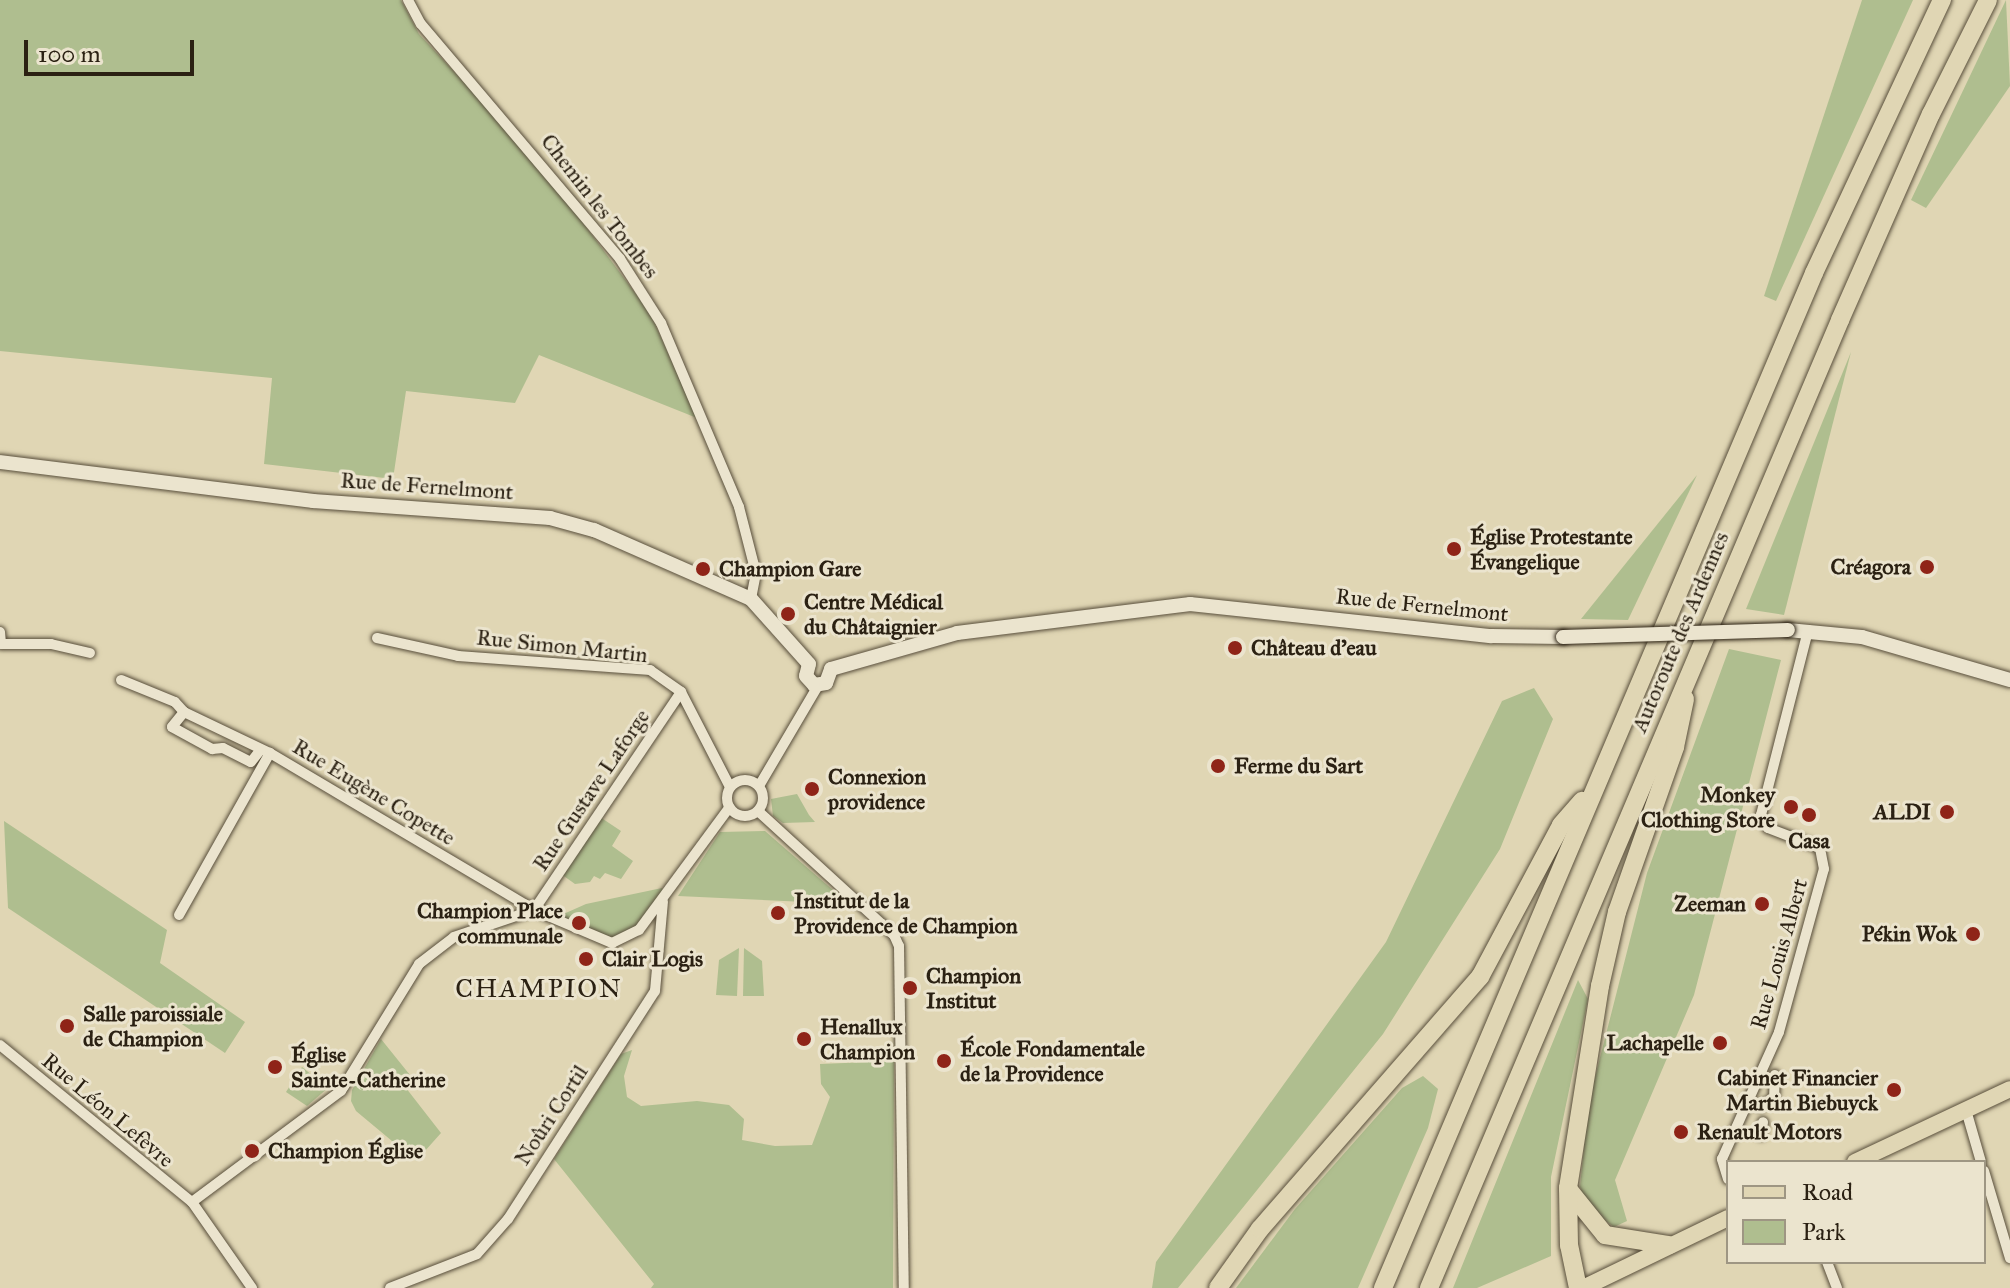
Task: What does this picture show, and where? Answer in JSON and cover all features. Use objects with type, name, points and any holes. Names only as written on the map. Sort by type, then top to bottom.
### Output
[{"type":"highway","name":"Autoroute des Ardennes","points":[[1383,1288],[1814,273],[1942,0]]},
{"type":"highway","name":"Autoroute des Ardennes","points":[[1429,1288],[1695,657],[1931,114],[1988,0]]},
{"type":"highway","points":[[1586,1287],[1569,1245],[1568,1188],[1617,912],[1675,747],[1695,657]]},
{"type":"highway","points":[[1218,1288],[1260,1229],[1480,977],[1561,825],[1592,790]]},
{"type":"highway","points":[[1568,1188],[1605,1235],[1669,1245]]},
{"type":"main road","points":[[1859,1160],[2010,1089]]},
{"type":"main road","points":[[1586,1287],[1726,1219]]},
{"type":"street","name":"Chemin les Tombes","points":[[408,0],[421,24],[620,259],[661,323],[739,507],[756,573],[751,599]]},
{"type":"street","name":"Rue de Fernelmont","points":[[0,462],[313,501],[550,518],[594,530],[751,599],[809,664]]},
{"type":"street","name":"Rue de Fernelmont","points":[[809,664],[820,660],[831,669],[957,633],[1190,604],[1491,636],[1808,630],[1862,637],[2010,680]]},
{"type":"street","name":"Rue Louis Albert","points":[[1726,1172],[1722,1159],[1779,1032],[1824,869],[1820,848],[1768,828],[1761,815],[1808,630]]},
{"type":"street","points":[[0,632],[1,644],[51,644],[90,653]]},
{"type":"street","name":"Rue Simon Martin","points":[[377,638],[458,656],[650,670],[681,692],[730,787]]},
{"type":"street","name":"Rue de Fernelmont","points":[[809,664],[806,676],[818,686]]},
{"type":"street","points":[[758,811],[763,799],[759,786],[818,686],[829,681],[831,669]]},
{"type":"street","points":[[121,680],[175,702],[184,712],[266,751],[251,762],[223,748],[212,749],[172,727],[184,712]]},
{"type":"street","name":"Rue Gustave Laforge","points":[[534,910],[681,692]]},
{"type":"street","name":"Rue Eugène Copette","points":[[179,915],[266,751],[534,910],[612,943],[639,930],[729,808]]},
{"type":"street","points":[[758,811],[741,816],[729,808],[730,787],[741,780],[759,786]]},
{"type":"street","points":[[758,811],[894,935],[899,946],[904,1288]]},
{"type":"street","name":"Noûri Cortil","points":[[390,1288],[477,1254],[508,1219],[655,991],[663,901]]},
{"type":"street","points":[[192,1202],[341,1091],[419,964],[454,937],[534,910]]},
{"type":"street","name":"Rue Léon Lefèvre","points":[[0,1045],[192,1202],[252,1288]]},
{"type":"street","points":[[1759,1106],[1774,1100],[1775,1075]]},
{"type":"street","points":[[1966,1110],[1980,1160]]},
{"type":"street","points":[[1761,1135],[1763,1122]]},
{"type":"street","points":[[1986,1178],[2010,1258]]},
{"type":"street","points":[[1828,1264],[1837,1288]]},
{"type":"green space","points":[[0,0],[401,0],[419,34],[537,161],[650,313],[697,418],[539,355],[515,403],[406,391],[393,479],[264,464],[272,378],[0,351]]},
{"type":"green space","points":[[1862,0],[1913,0],[1776,301],[1764,296]]},
{"type":"green space","points":[[2006,0],[2010,86],[1926,208],[1911,200]]},
{"type":"green space","points":[[1851,352],[1784,615],[1746,609]]},
{"type":"green space","points":[[1697,475],[1628,620],[1581,619]]},
{"type":"green space","points":[[1729,649],[1781,660],[1694,995],[1615,1180],[1627,1221],[1614,1227],[1587,1207],[1580,1187],[1588,1105],[1647,873]]},
{"type":"green space","points":[[1534,688],[1553,719],[1500,849],[1383,1034],[1178,1288],[1152,1288],[1156,1262],[1386,942],[1502,701]]},
{"type":"green space","points":[[797,794],[815,822],[783,823],[773,816],[771,799]]},
{"type":"green space","points":[[600,817],[621,831],[612,846],[633,861],[621,879],[605,873],[600,879],[594,876],[590,882],[575,884],[561,874]]},
{"type":"green space","points":[[4,821],[167,930],[160,963],[245,1022],[225,1053],[8,908]]},
{"type":"green space","points":[[765,831],[849,904],[678,896],[720,832]]},
{"type":"green space","points":[[662,888],[665,895],[639,926],[611,941],[559,916],[586,904]]},
{"type":"green space","points":[[739,948],[737,996],[716,995],[719,960]]},
{"type":"green space","points":[[744,948],[762,961],[764,996],[743,996]]},
{"type":"green space","points":[[1578,980],[1588,999],[1551,1177],[1551,1256],[1477,1288],[1453,1288]]},
{"type":"green space","points":[[381,1039],[414,1080],[406,1088],[441,1133],[416,1161],[356,1111],[351,1101],[352,1090]]},
{"type":"green space","points":[[632,1050],[624,1076],[627,1097],[641,1106],[697,1101],[729,1105],[744,1119],[742,1140],[775,1146],[812,1145],[830,1097],[821,1084],[820,1064],[894,1061],[893,1288],[651,1288],[654,1284],[554,1159],[621,1054]]},
{"type":"green space","points":[[302,1067],[328,1088],[307,1106],[286,1092]]},
{"type":"green space","points":[[1423,1076],[1438,1089],[1428,1128],[1358,1288],[1236,1288],[1295,1209],[1402,1088]]},
{"type":"place","name":"Église Protestante Évangelique","points":[[1454,549]]},
{"type":"place","name":"Créagora","points":[[1927,567]]},
{"type":"place","name":"Champion Gare","points":[[703,569]]},
{"type":"place","name":"Centre Médical du Châtaignier","points":[[788,614]]},
{"type":"place","name":"Château d'eau","points":[[1235,648]]},
{"type":"place","name":"Ferme du Sart","points":[[1218,766]]},
{"type":"place","name":"Connexion providence","points":[[812,789]]},
{"type":"place","name":"Monkey Clothing Store","points":[[1791,807]]},
{"type":"place","name":"ALDI","points":[[1947,812]]},
{"type":"place","name":"Casa","points":[[1809,815]]},
{"type":"place","name":"Zeeman","points":[[1762,904]]},
{"type":"place","name":"Institut de la Providence de Champion","points":[[778,913]]},
{"type":"place","name":"Champion Place communale","points":[[579,923]]},
{"type":"place","name":"Pékin Wok","points":[[1973,934]]},
{"type":"place","name":"Clair Logis","points":[[586,959]]},
{"type":"place","name":"Champion Institut","points":[[910,988]]},
{"type":"place","name":"Salle paroissiale de Champion","points":[[67,1026]]},
{"type":"place","name":"Henallux Champion","points":[[804,1039]]},
{"type":"place","name":"Lachapelle","points":[[1720,1043]]},
{"type":"place","name":"École Fondamentale de la Providence","points":[[944,1061]]},
{"type":"place","name":"Église Sainte-Catherine","points":[[275,1067]]},
{"type":"place","name":"Cabinet Financier Martin Biebuyck","points":[[1894,1090]]},
{"type":"place","name":"Renault Motors","points":[[1681,1132]]},
{"type":"place","name":"Champion Église","points":[[252,1151]]},
{"type":"district","name":"CHAMPION","points":[[539,989]]}]
